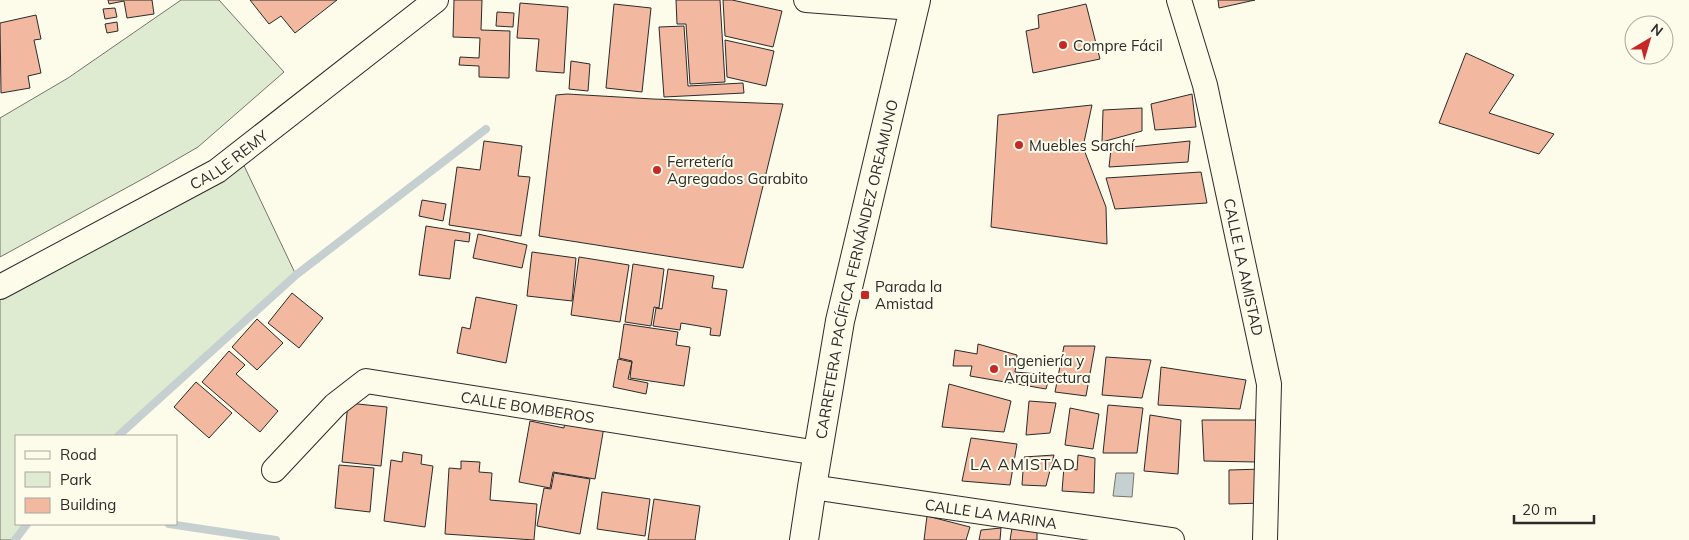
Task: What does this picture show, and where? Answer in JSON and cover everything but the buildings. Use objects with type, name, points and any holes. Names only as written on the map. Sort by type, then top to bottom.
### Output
[{"type":"highway","name":"CARRETERA PACÍFICA FERNÁNDEZ OREAMUNO","points":[[804,540],[840,321],[914,4]]},
{"type":"street","name":"CALLE REMY","points":[[0,287],[217,171],[436,0]]},
{"type":"street","points":[[806,0],[914,4]]},
{"type":"street","name":"CALLE LA AMISTAD","points":[[1179,0],[1204,85],[1269,384],[1265,540]]},
{"type":"street","name":"CALLE BOMBEROS","points":[[274,470],[335,404],[366,381],[818,453]]},
{"type":"street","name":"CALLE LA MARINA","points":[[812,487],[1172,540]]},
{"type":"green space","points":[[181,0],[219,0],[284,72],[198,147],[0,257],[0,118],[68,78]]},
{"type":"green space","points":[[238,153],[296,275],[119,435],[15,435],[15,525],[26,525],[15,540],[0,540],[0,292]]},
{"type":"shaded area","points":[[1116,473],[1134,473],[1132,497],[1113,496]]},
{"type":"waterway","points":[[119,435],[296,275],[486,129]]},
{"type":"waterway","points":[[15,540],[26,525]]},
{"type":"waterway","points":[[176,525],[276,540]]},
{"type":"place","name":"Compre Fácil","points":[[1063,45]]},
{"type":"place","name":"Muebles Sarchí","points":[[1019,145]]},
{"type":"place","name":"Ferretería Agregados Garabito","points":[[657,170]]},
{"type":"place","name":"Parada la Amistad","points":[[865,295]]},
{"type":"place","name":"Ingeniería y Arquitectura","points":[[994,369]]},
{"type":"district","name":"LA AMISTAD","points":[[1023,464]]}]
